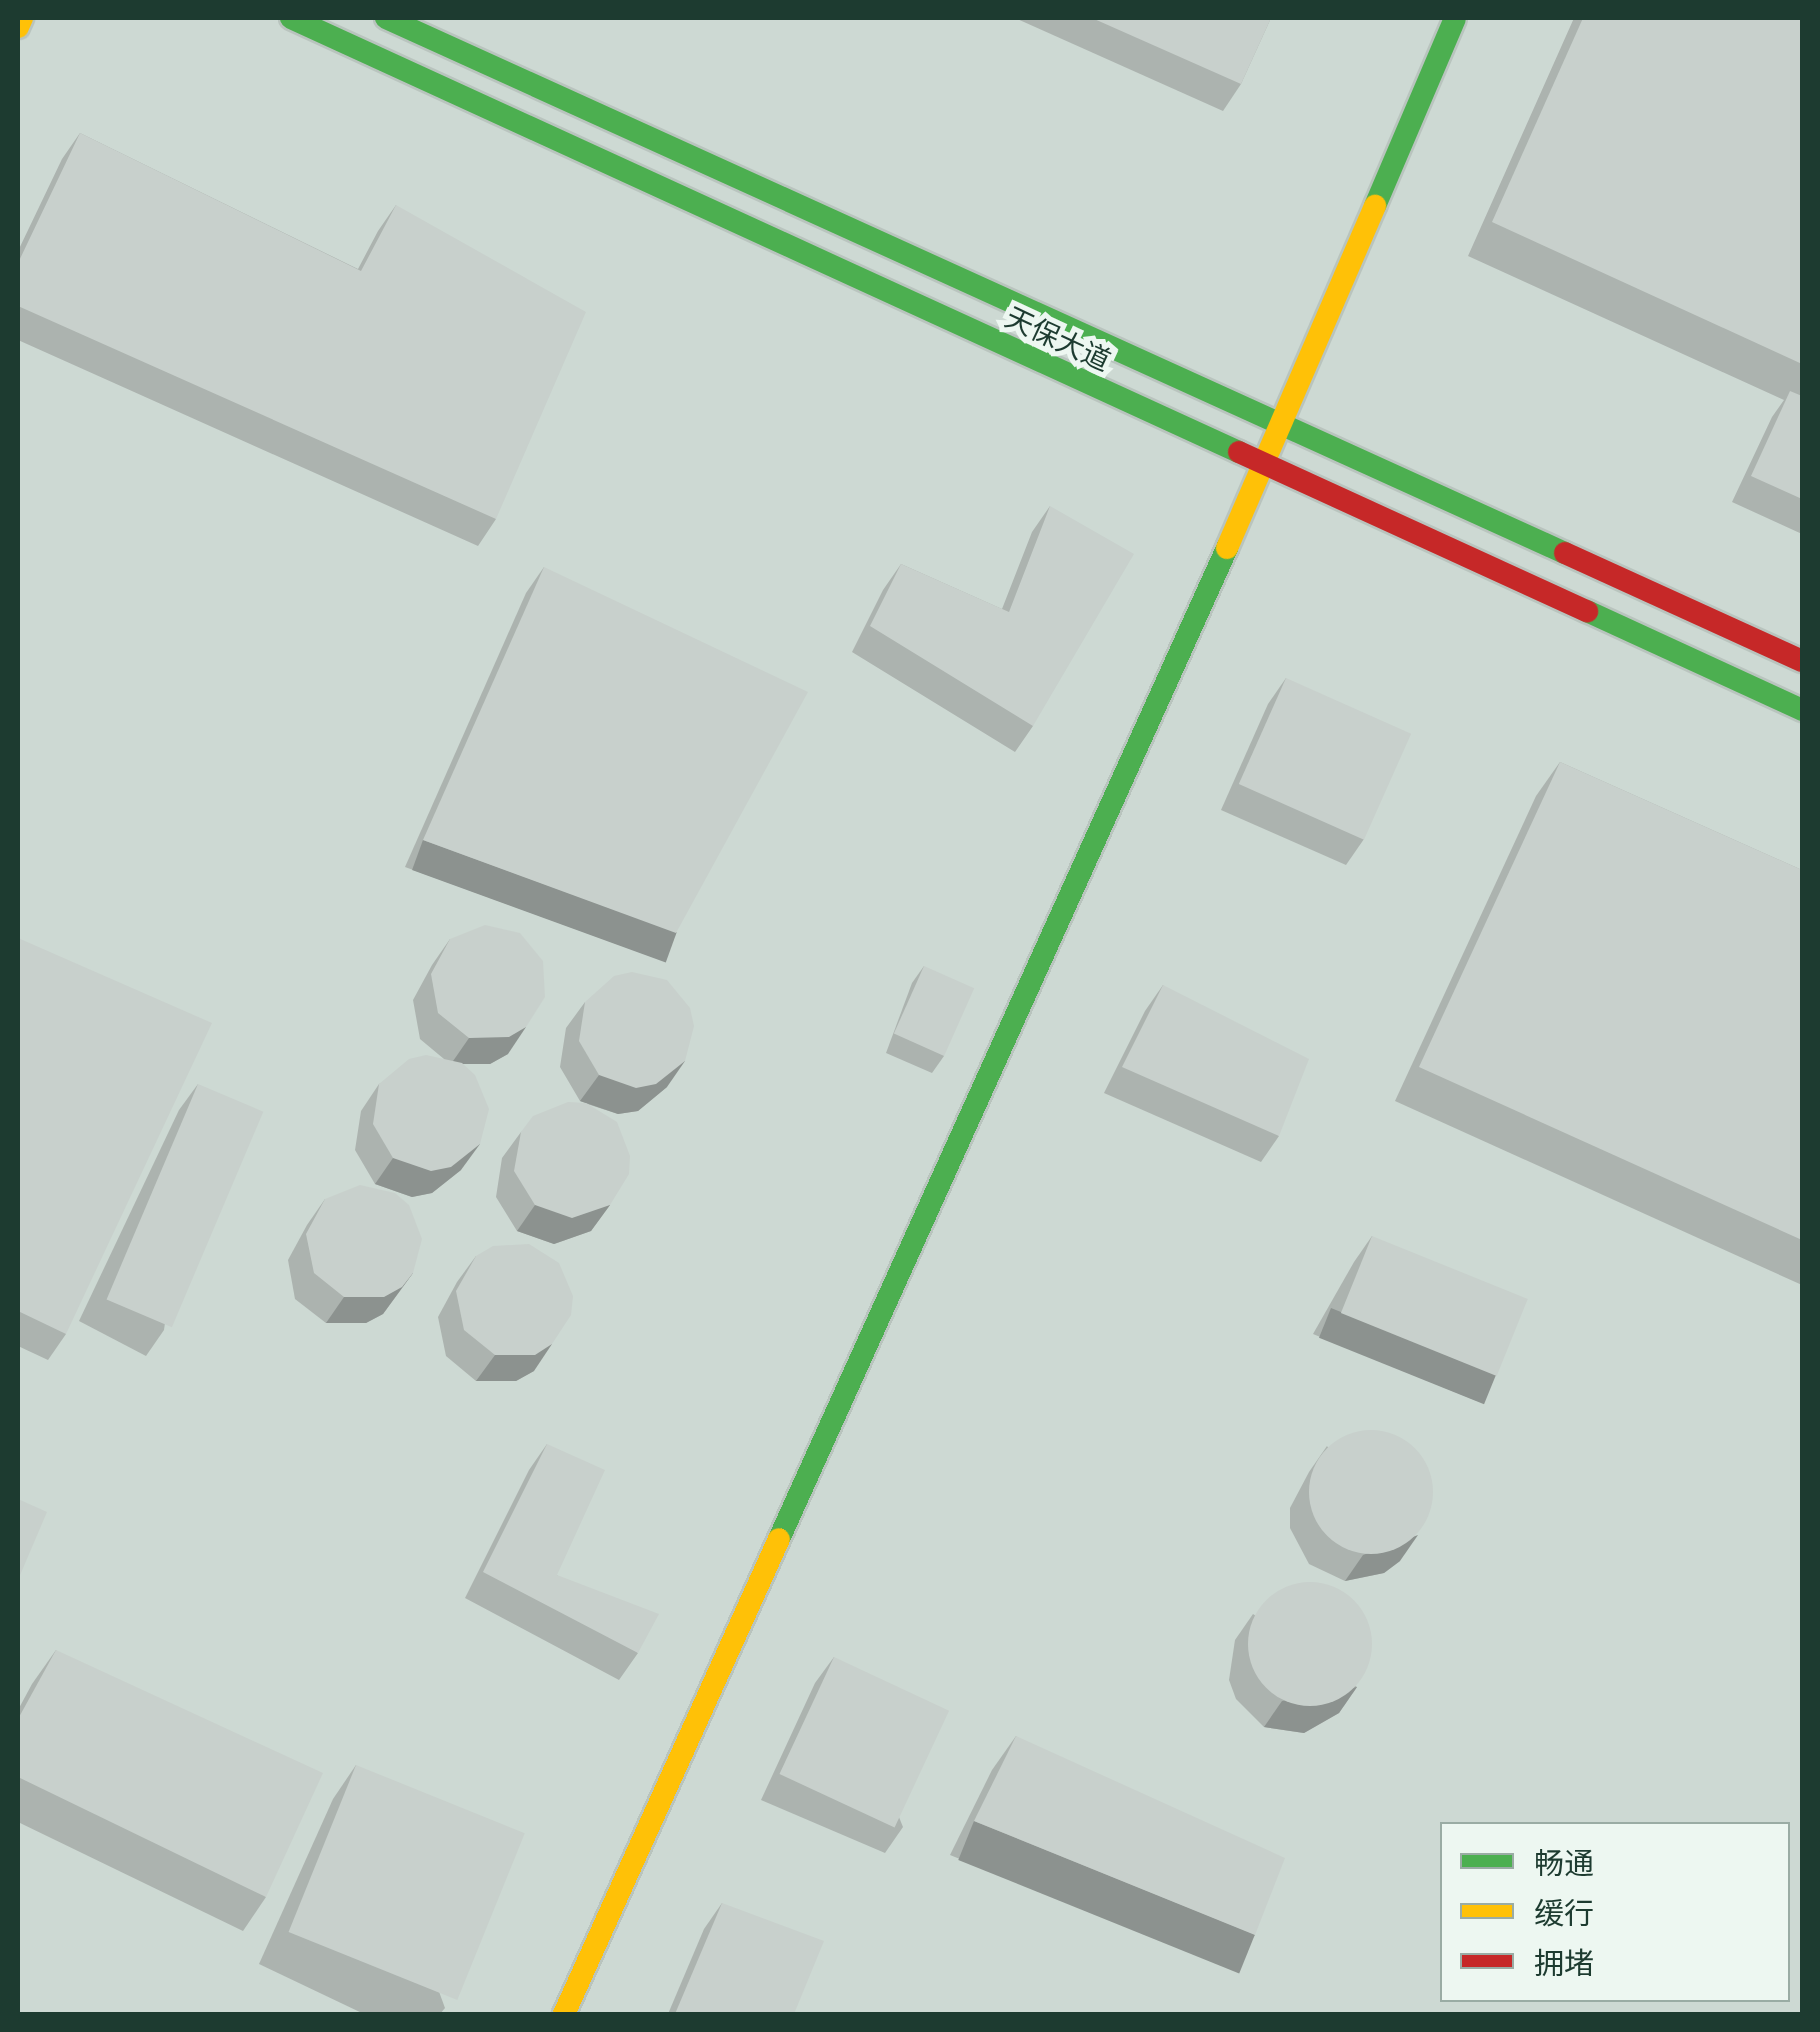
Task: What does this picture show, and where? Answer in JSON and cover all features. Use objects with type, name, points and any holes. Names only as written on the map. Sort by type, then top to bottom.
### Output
[{"type":"main road","points":[[18,28],[22,18]]},
{"type":"main road","name":"天保大道","points":[[291,18],[1264,467],[1802,710]]},
{"type":"main road","name":"天保大道","points":[[386,18],[1802,660]]},
{"type":"main road","points":[[564,2014],[1264,467],[1455,18]]},
{"type":"shaded area","points":[[18,18],[1802,18],[1802,2014],[18,2014]]},
{"type":"building","points":[[1092,18],[1271,18],[1241,84]]},
{"type":"building","points":[[1583,18],[1802,18],[1802,364],[1492,222]]},
{"type":"building","points":[[80,133],[361,271],[396,205],[586,312],[496,519],[18,306],[18,263]]},
{"type":"building","points":[[1790,391],[1802,396],[1802,499],[1751,476]]},
{"type":"building","points":[[1050,506],[1134,554],[1033,726],[870,626],[901,564],[1009,612]]},
{"type":"building","points":[[544,567],[808,692],[676,933],[423,840]]},
{"type":"building","points":[[1286,678],[1411,734],[1364,840],[1239,784]]},
{"type":"building","points":[[1560,762],[1802,870],[1802,1240],[1419,1067]]},
{"type":"building","points":[[485,925],[520,933],[543,961],[545,997],[526,1027],[509,1037],[469,1038],[438,1013],[431,974],[450,939]]},
{"type":"building","points":[[18,938],[212,1023],[66,1334],[18,1311]]},
{"type":"building","points":[[924,966],[974,988],[944,1056],[894,1034]]},
{"type":"building","points":[[632,972],[667,980],[690,1008],[694,1026],[685,1061],[656,1084],[636,1088],[599,1075],[579,1041],[585,1002],[614,976]]},
{"type":"building","points":[[1163,985],[1309,1059],[1279,1136],[1122,1067]]},
{"type":"building","points":[[426,1055],[462,1063],[475,1075],[489,1109],[480,1144],[451,1167],[431,1171],[393,1158],[373,1124],[379,1084],[409,1059]]},
{"type":"building","points":[[198,1084],[263,1112],[172,1327],[107,1299]]},
{"type":"building","points":[[568,1102],[586,1103],[617,1122],[630,1156],[629,1174],[610,1205],[572,1218],[535,1205],[514,1171],[521,1132],[533,1116]]},
{"type":"building","points":[[360,1185],[395,1193],[409,1205],[422,1239],[413,1273],[402,1287],[384,1297],[344,1297],[314,1273],[306,1234],[325,1199]]},
{"type":"building","points":[[1372,1236],[1528,1299],[1497,1376],[1341,1313]]},
{"type":"building","points":[[529,1244],[559,1263],[573,1296],[571,1315],[552,1344],[535,1355],[495,1355],[464,1330],[456,1291],[476,1256],[493,1246]]},
{"type":"building","points":[[1371,1430],[1395,1435],[1415,1448],[1428,1468],[1433,1492],[1428,1516],[1415,1536],[1395,1549],[1371,1554],[1347,1549],[1327,1536],[1314,1516],[1309,1492],[1314,1468],[1327,1448],[1347,1435]]},
{"type":"building","points":[[547,1444],[605,1470],[557,1575],[659,1614],[638,1653],[483,1572]]},
{"type":"building","points":[[18,1499],[47,1512],[18,1580]]},
{"type":"building","points":[[1310,1582],[1334,1587],[1354,1600],[1367,1620],[1372,1644],[1367,1668],[1354,1688],[1334,1701],[1310,1706],[1286,1701],[1266,1688],[1253,1668],[1248,1644],[1253,1620],[1266,1600],[1286,1587]]},
{"type":"building","points":[[56,1650],[323,1773],[266,1897],[18,1777],[18,1719]]},
{"type":"building","points":[[834,1657],[949,1711],[895,1828],[779,1774]]},
{"type":"building","points":[[1016,1736],[1285,1858],[1255,1935],[974,1821]]},
{"type":"building","points":[[356,1765],[525,1833],[457,2000],[289,1932]]},
{"type":"building","points":[[722,1903],[824,1941],[794,2014],[675,2014]]},
{"type":"traffic: fast","points":[[291,18],[1239,452]]},
{"type":"traffic: fast","points":[[386,18],[1565,553]]},
{"type":"traffic: fast","points":[[1375,206],[1455,18]]},
{"type":"traffic: fast","points":[[779,1539],[1227,548]]},
{"type":"traffic: fast","points":[[1587,611],[1802,710]]},
{"type":"traffic: slow","points":[[18,27],[22,18]]},
{"type":"traffic: slow","points":[[1227,548],[1375,206]]},
{"type":"traffic: slow","points":[[564,2014],[779,1539]]},
{"type":"traffic: jam","points":[[1239,452],[1587,611]]},
{"type":"traffic: jam","points":[[1565,553],[1802,661]]}]
